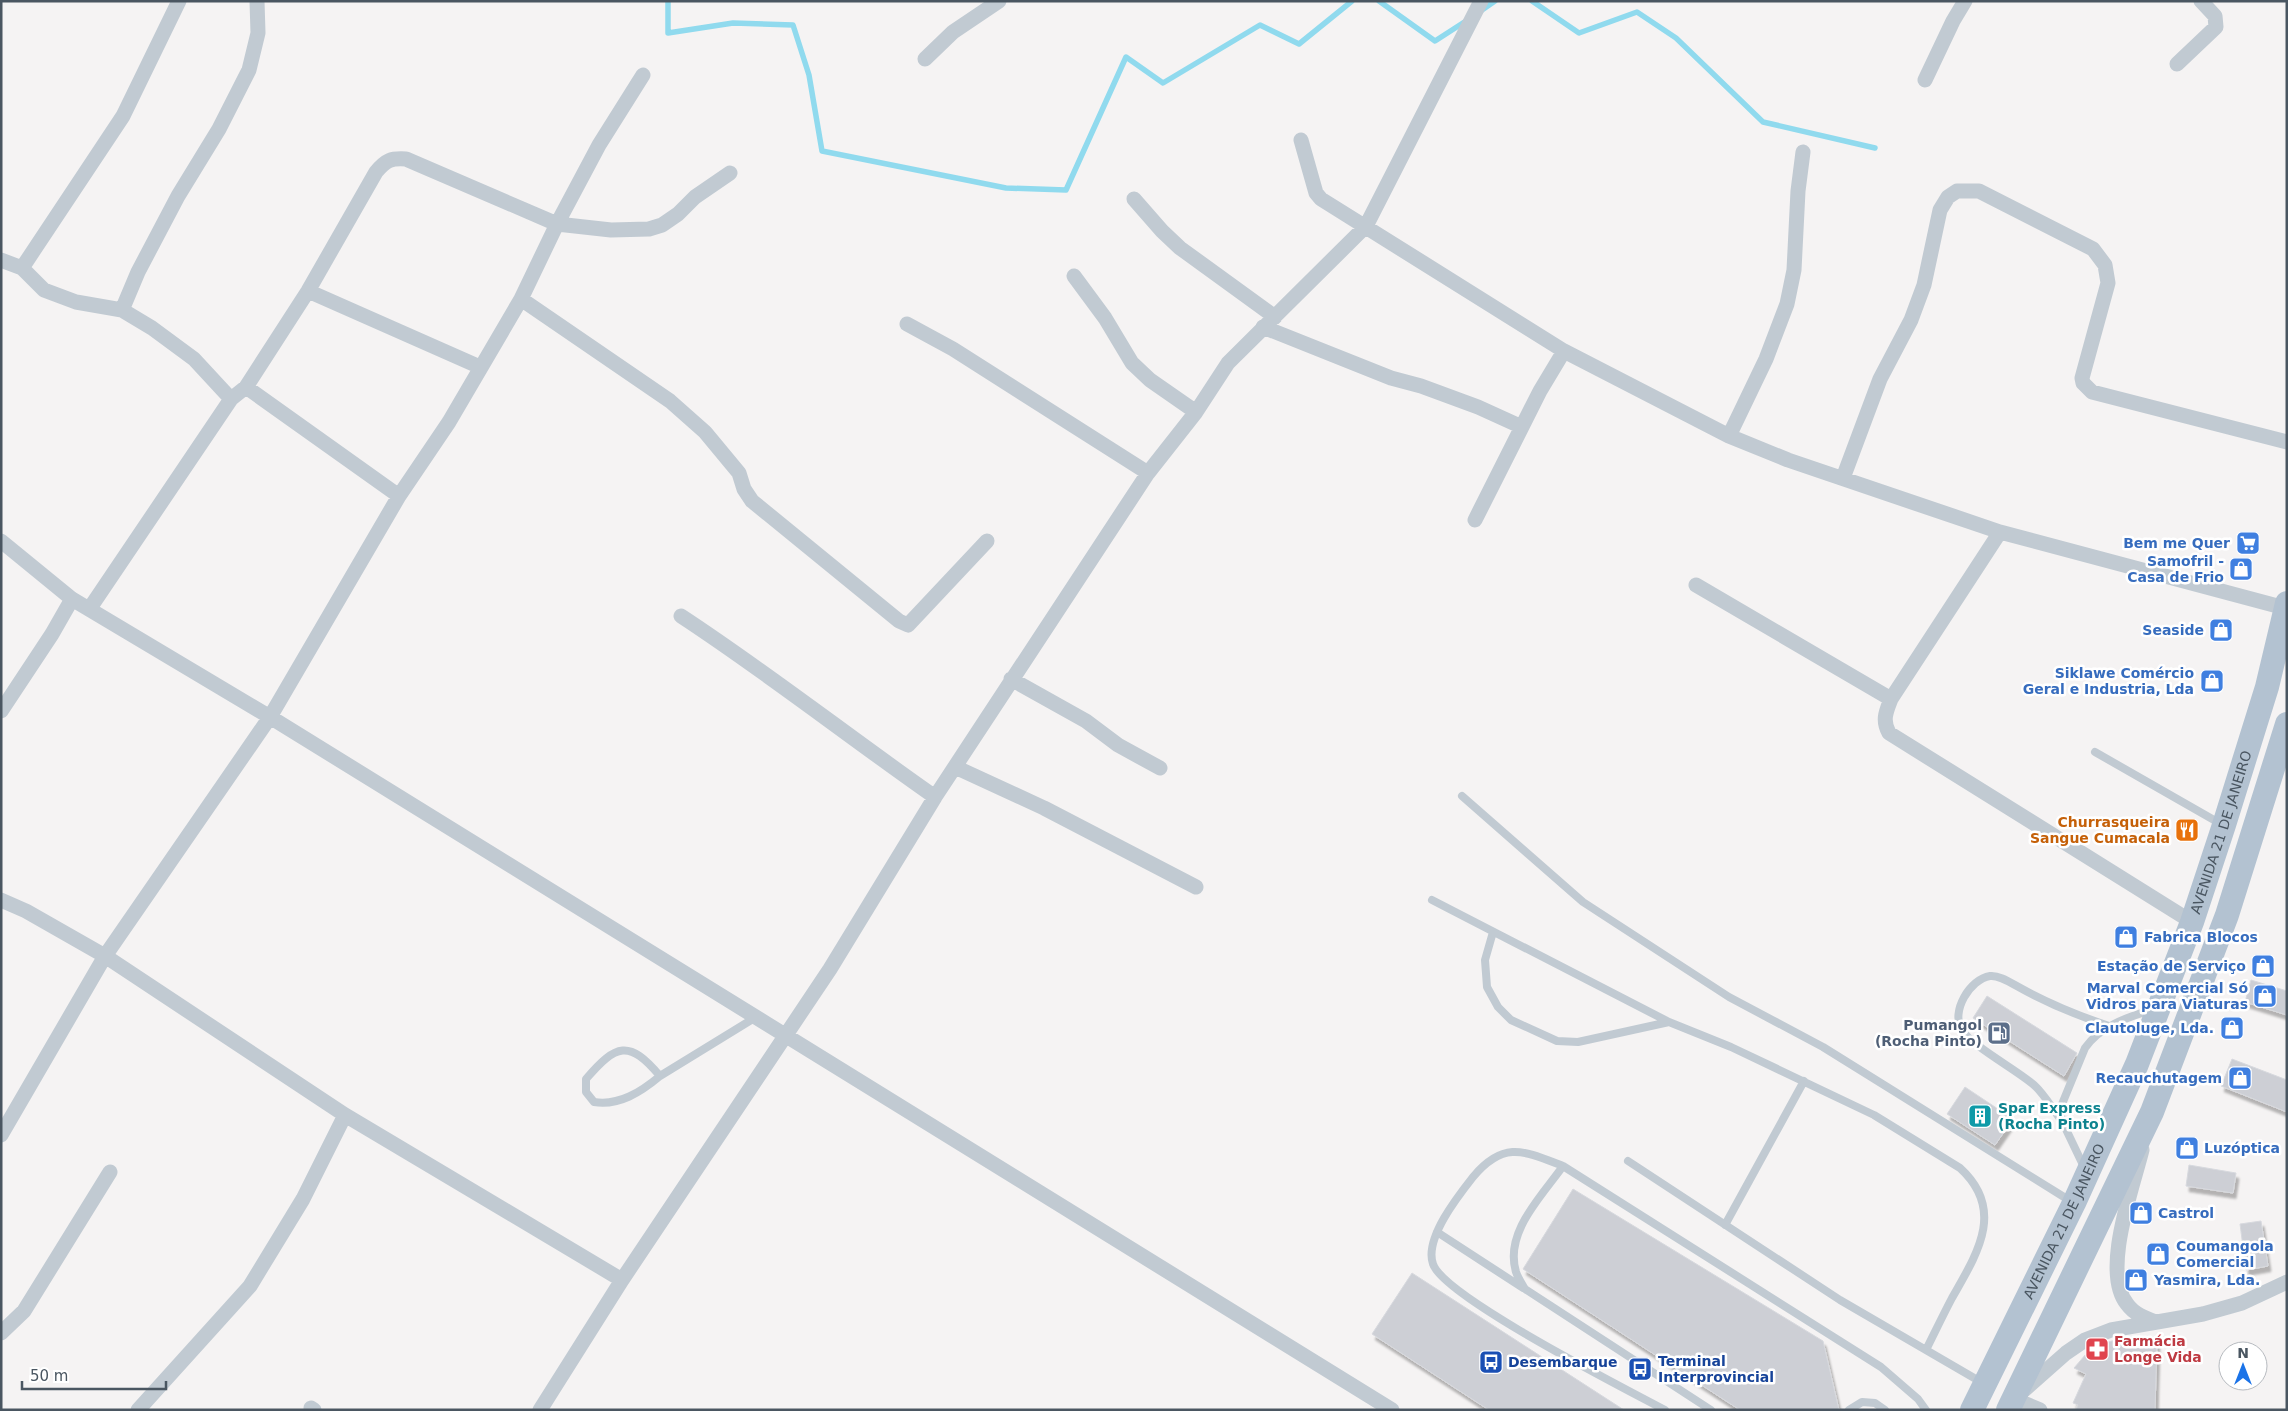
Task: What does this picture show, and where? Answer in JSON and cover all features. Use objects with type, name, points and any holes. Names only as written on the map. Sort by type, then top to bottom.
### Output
[{"type":"main road","name":"AVENIDA 21 DE JANEIRO","points":[[1975,1401],[2074,1203],[2136,1064],[2192,922],[2267,687],[2286,605]]},
{"type":"main road","points":[[2011,1404],[2152,1112],[2226,915],[2287,724]]},
{"type":"street","points":[[22,268],[122,116],[179,1]]},
{"type":"street","points":[[122,310],[138,272],[178,196],[219,129],[249,70],[258,33],[257,1]]},
{"type":"street","points":[[926,59],[953,32],[998,1]]},
{"type":"street","points":[[540,1410],[622,1280],[830,969],[935,797],[1148,473],[1196,412],[1228,363],[1366,226],[1482,1]]},
{"type":"street","points":[[1926,80],[1953,21],[1965,1]]},
{"type":"street","points":[[2177,64],[2216,27],[2215,16],[2201,1]]},
{"type":"street","points":[[1,1135],[105,956],[270,718],[399,496],[449,422],[520,299],[599,145],[643,75]]},
{"type":"street","points":[[1301,140],[1316,193],[1321,199],[1564,351],[1729,436],[1788,460],[2000,532],[2286,605]]},
{"type":"street","points":[[1729,436],[1766,359],[1787,304],[1794,270],[1798,191],[1804,152]]},
{"type":"street","points":[[90,608],[231,398],[246,387],[308,291],[376,172],[385,162],[392,158],[406,159],[557,224],[611,230],[648,229],[662,225],[678,214],[695,197],[730,173]]},
{"type":"street","points":[[1843,478],[1880,379],[1911,320],[1924,285],[1940,210],[1948,197],[1958,191],[1979,191],[2093,249],[2105,265],[2108,283],[2082,378],[2083,383],[2092,392],[2287,442]]},
{"type":"street","points":[[1134,199],[1180,248],[1269,322],[1349,363],[1391,378],[1421,386],[1522,427]]},
{"type":"street","points":[[1,260],[22,268],[44,290],[76,302],[122,310],[152,328],[194,359],[231,398]]},
{"type":"street","points":[[1074,276],[1105,318],[1132,362],[1150,380],[1196,412]]},
{"type":"street","points":[[308,291],[480,367]]},
{"type":"street","points":[[520,299],[670,401],[705,432],[738,473],[744,489],[752,501],[899,621],[908,625],[987,541]]},
{"type":"street","points":[[907,324],[961,354],[1148,473]]},
{"type":"street","points":[[1475,520],[1522,427],[1564,351]]},
{"type":"street","points":[[246,387],[399,496]]},
{"type":"street","points":[[2000,532],[1891,699],[1884,718],[1889,733],[2192,922]]},
{"type":"street","points":[[1,541],[72,599],[90,608],[270,718],[1392,1410]]},
{"type":"street","points":[[1696,585],[1891,699]]},
{"type":"street","points":[[1,711],[52,634],[72,599]]},
{"type":"street","points":[[680,616],[775,680],[867,750],[935,797]]},
{"type":"street","points":[[1011,679],[1086,721],[1118,744],[1160,768]]},
{"type":"street","points":[[955,767],[1044,808],[1196,887]]},
{"type":"street","points":[[1,900],[26,911],[105,956],[345,1115],[622,1280]]},
{"type":"street","points":[[2152,1112],[2119,1244],[2116,1264],[2118,1283],[2126,1304],[2144,1317],[2157,1323]]},
{"type":"street","points":[[138,1410],[250,1286],[303,1199],[345,1115]]},
{"type":"street","points":[[1,1333],[24,1311],[110,1172]]},
{"type":"street","points":[[2011,1404],[2066,1353],[2085,1340],[2111,1330],[2132,1325],[2157,1323],[2203,1314],[2242,1303],[2287,1282]]},
{"type":"street","points":[[2011,1404],[2040,1410]]},
{"type":"lane","points":[[2095,752],[2224,826]]},
{"type":"lane","points":[[1462,796],[1583,902],[1729,997],[1824,1047],[2074,1203]]},
{"type":"lane","points":[[1432,900],[1669,1022],[1731,1047],[1874,1115],[1946,1158],[1973,1179],[1980,1192],[1984,1212],[1984,1231],[1981,1244],[1926,1350]]},
{"type":"lane","points":[[1493,932],[1485,960],[1487,987],[1498,1007],[1511,1020],[1557,1041],[1578,1042],[1669,1022]]},
{"type":"lane","points":[[2087,1173],[2062,1122],[2036,1086],[1971,1040],[1961,1029],[1958,1016],[1964,998],[1979,981],[1991,976],[2005,979],[2076,1015],[2109,1026]]},
{"type":"lane","points":[[2062,1122],[2061,1104],[2085,1048],[2091,1039],[2109,1026],[2158,1008]]},
{"type":"lane","points":[[660,1076],[638,1054],[626,1050],[613,1054],[597,1066],[586,1079],[586,1092],[594,1102],[608,1105],[626,1098],[647,1087],[660,1076],[756,1017]]},
{"type":"lane","points":[[1725,1225],[1804,1081]]},
{"type":"lane","points":[[1665,1410],[1546,1346],[1461,1292],[1439,1274],[1433,1264],[1432,1250],[1437,1232],[1473,1177],[1495,1156],[1511,1152],[1526,1153],[1563,1166],[1882,1367],[1918,1399],[1926,1410]]},
{"type":"lane","points":[[1628,1161],[1840,1300],[1926,1350],[1975,1401]]},
{"type":"lane","points":[[1525,1289],[1516,1272],[1514,1252],[1522,1224],[1563,1166]]},
{"type":"lane","points":[[1437,1232],[1711,1410]]},
{"type":"lane","points":[[1849,1410],[1856,1404],[1869,1402],[1885,1410]]},
{"type":"building","name":"Marval Comercial Só Vidros para Viaturas","points":[[2251,980],[2287,991],[2287,1015],[2245,1002]]},
{"type":"building","points":[[1987,996],[2077,1053],[2064,1076],[1973,1018]]},
{"type":"building","points":[[2232,1059],[2287,1080],[2287,1112],[2221,1086]]},
{"type":"building","name":"Spar Express (Rocha Pinto)","points":[[1965,1087],[2013,1119],[1995,1145],[1947,1114]]},
{"type":"building","points":[[2189,1165],[2236,1173],[2233,1193],[2186,1186]]},
{"type":"building","points":[[1573,1189],[1823,1341],[1839,1410],[1740,1410],[1523,1269]]},
{"type":"building","points":[[2261,1221],[2268,1266],[2246,1270],[2240,1224]]},
{"type":"building","points":[[1412,1273],[1624,1410],[1489,1410],[1372,1334]]},
{"type":"building","points":[[2125,1337],[2157,1337],[2155,1410],[2076,1410],[2078,1405],[2073,1403],[2086,1374],[2074,1368],[2092,1347]]},
{"type":"waterway","points":[[668,1],[668,33],[733,23],[793,25],[809,75],[822,151],[1006,188],[1066,190],[1126,57],[1163,83],[1260,25],[1299,44],[1352,1]]},
{"type":"waterway","points":[[1379,1],[1435,41],[1466,21]]},
{"type":"waterway","points":[[1482,10],[1495,1]]},
{"type":"waterway","points":[[1532,1],[1579,33],[1637,12],[1676,38],[1763,122],[1875,148]]},
{"type":"place","name":"Bem me Quer","points":[[2248,543]]},
{"type":"place","name":"Samofril - Casa de Frio","points":[[2241,569]]},
{"type":"place","name":"Seaside","points":[[2221,630]]},
{"type":"place","name":"Siklawe Comércio Geral e Industria, Lda","points":[[2212,681]]},
{"type":"place","name":"Churrasqueira Sangue Cumacala","points":[[2187,830]]},
{"type":"place","name":"Fabrica Blocos","points":[[2126,937]]},
{"type":"place","name":"Estação de Serviço","points":[[2263,966]]},
{"type":"place","name":"Marval Comercial Só Vidros para Viaturas","points":[[2265,996]]},
{"type":"place","name":"Clautoluge, Lda.","points":[[2232,1028]]},
{"type":"place","name":"Pumangol (Rocha Pinto)","points":[[1999,1033]]},
{"type":"place","name":"Recauchutagem","points":[[2240,1078]]},
{"type":"place","name":"Spar Express (Rocha Pinto)","points":[[1980,1116]]},
{"type":"place","name":"Luzóptica","points":[[2187,1148]]},
{"type":"place","name":"Castrol","points":[[2141,1213]]},
{"type":"place","name":"Coumangola Comercial","points":[[2158,1254]]},
{"type":"place","name":"Yasmira, Lda.","points":[[2136,1280]]},
{"type":"place","name":"Farmácia Longe Vida","points":[[2097,1349]]},
{"type":"place","name":"Desembarque","points":[[1491,1362]]},
{"type":"place","name":"Terminal Interprovincial","points":[[1640,1369]]}]
